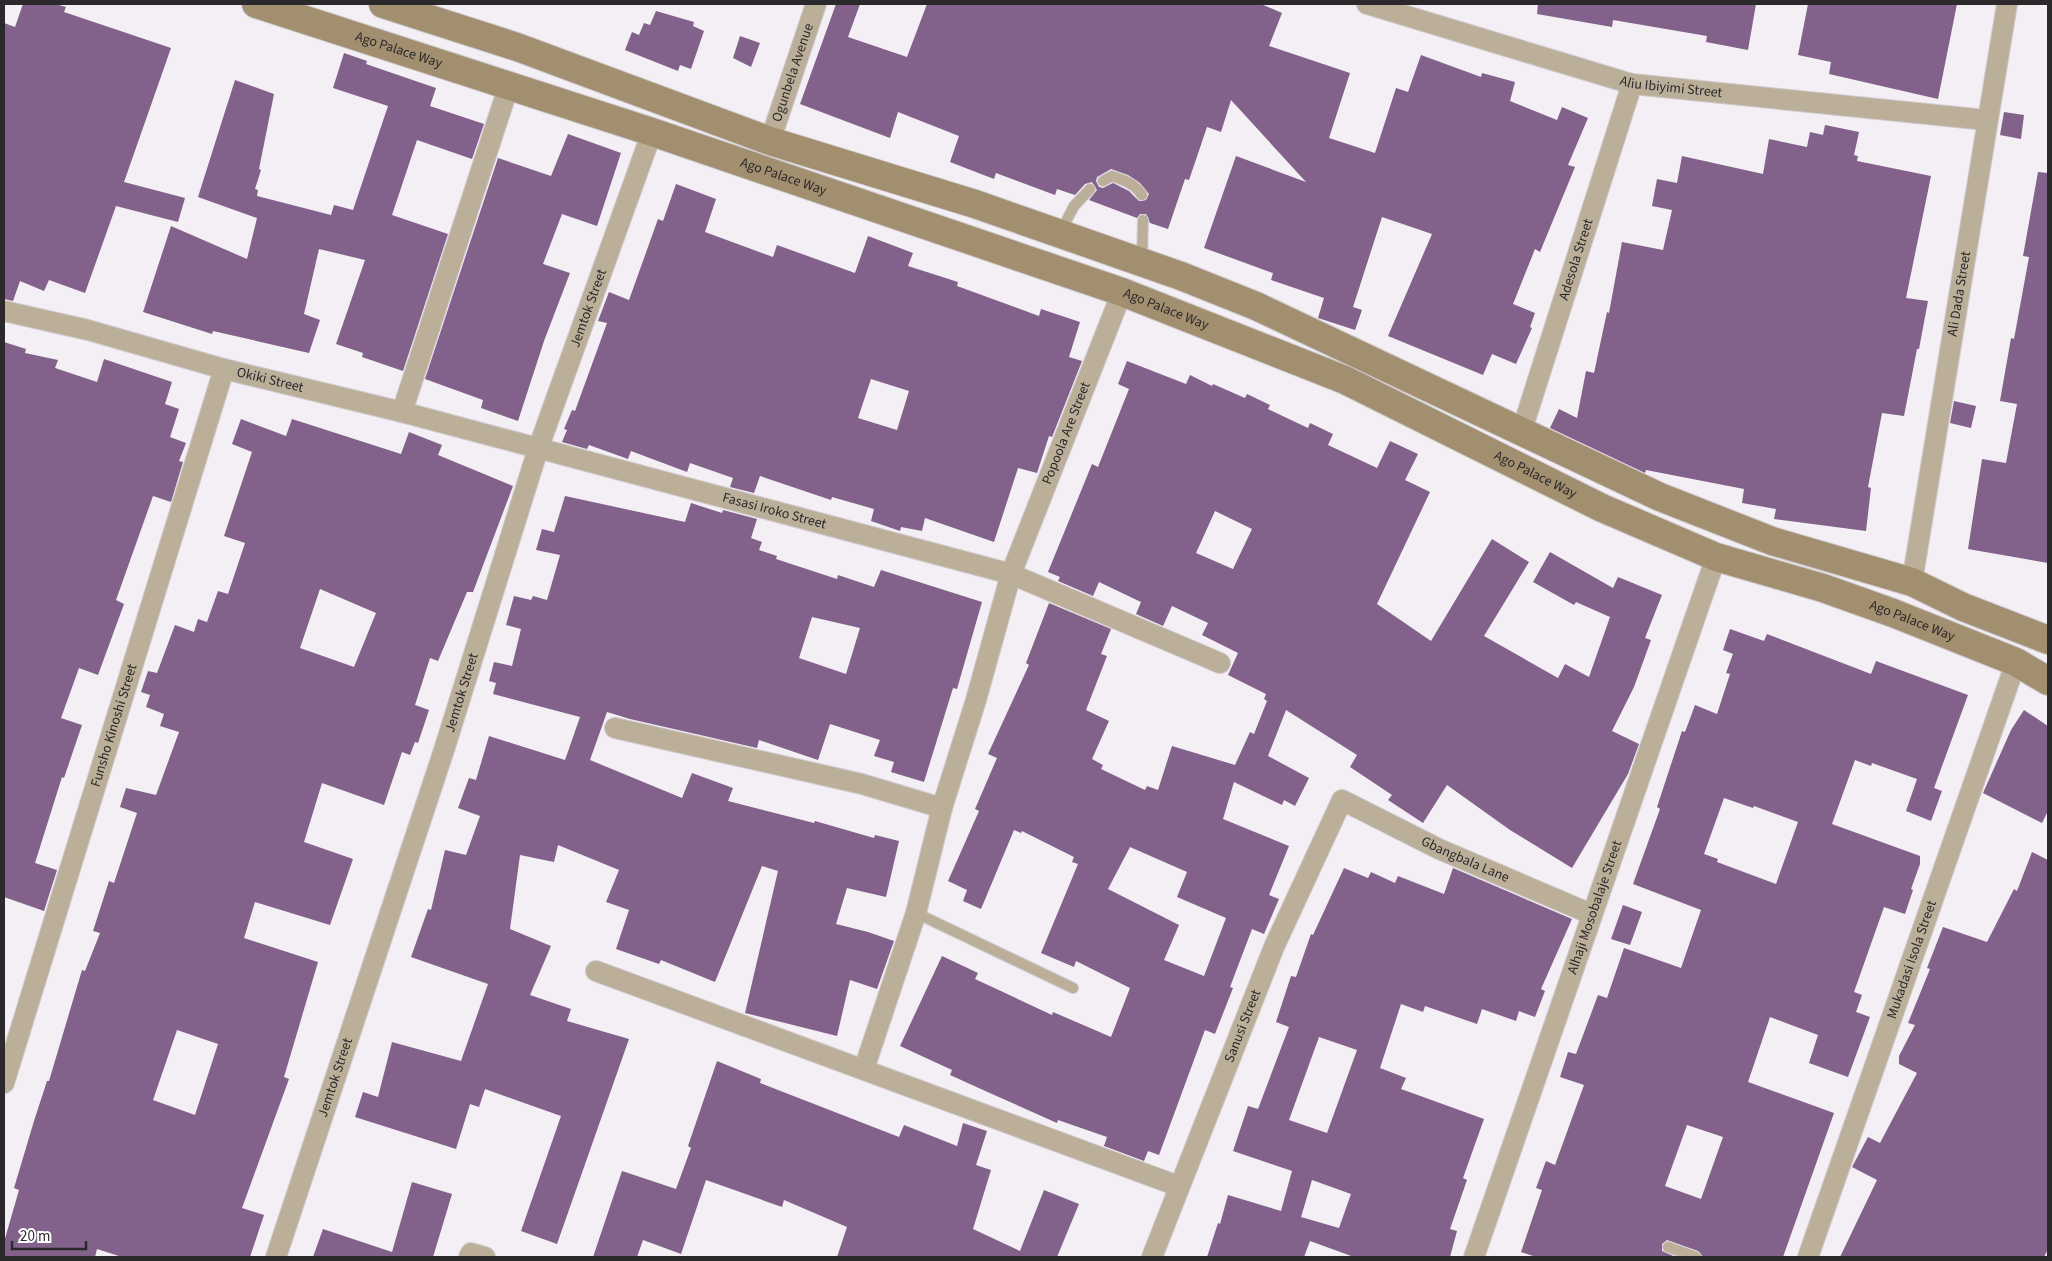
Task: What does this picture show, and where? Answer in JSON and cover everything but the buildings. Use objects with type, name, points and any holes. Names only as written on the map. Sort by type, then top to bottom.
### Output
[{"type":"main road","name":"Ago Palace Way","points":[[256,4],[652,132],[1122,292],[1345,380],[1602,508],[1716,558],[1823,588],[2016,662],[2048,682]]},
{"type":"main road","points":[[383,4],[517,47],[770,141],[975,204],[1142,262],[1256,306],[1660,497],[1772,542],[1912,582],[1963,607],[2048,640]]},
{"type":"street","name":"Ogunbela Avenue","points":[[770,141],[816,4]]},
{"type":"street","name":"Aliu Ibiyimi Street","points":[[1367,4],[1632,84],[1986,120]]},
{"type":"street","name":"Ali Dada Street","points":[[1912,582],[1986,120],[2007,4]]},
{"type":"street","name":"Adesola Street","points":[[1522,433],[1632,84]]},
{"type":"street","points":[[402,412],[509,85]]},
{"type":"street","name":"Jemtok Street","points":[[276,1257],[444,750],[538,448],[652,132]]},
{"type":"street","name":"Popoola Are Street","points":[[864,1069],[916,914],[942,808],[976,700],[1012,574],[1122,292]]},
{"type":"street","name":"Okiki Street","points":[[4,311],[88,330],[224,369],[402,412],[538,448]]},
{"type":"street","name":"Funsho Kinoshi Street","points":[[4,1083],[224,369]]},
{"type":"street","name":"Fasasi Iroko Street","points":[[538,448],[1012,574],[1220,663]]},
{"type":"street","name":"Alhaji Mosobalaje Street","points":[[1474,1257],[1591,914],[1716,558]]},
{"type":"street","name":"Mukadasi Isola Street","points":[[1808,1257],[2016,662]]},
{"type":"street","points":[[616,728],[862,784],[942,808]]},
{"type":"street","name":"Gbangbala Lane","points":[[1342,800],[1439,848],[1591,914]]},
{"type":"street","name":"Sanusi Street","points":[[1152,1257],[1178,1186],[1274,947],[1342,800]]},
{"type":"street","points":[[596,972],[1178,1186]]},
{"type":"lane","points":[[1103,181],[1112,176],[1123,179],[1137,188],[1142,195]]},
{"type":"lane","points":[[1060,234],[1074,206],[1090,189]]},
{"type":"lane","points":[[1142,262],[1143,220]]},
{"type":"lane","points":[[916,914],[1073,988]]},
{"type":"lane","points":[[1668,1248],[1696,1257]]}]
